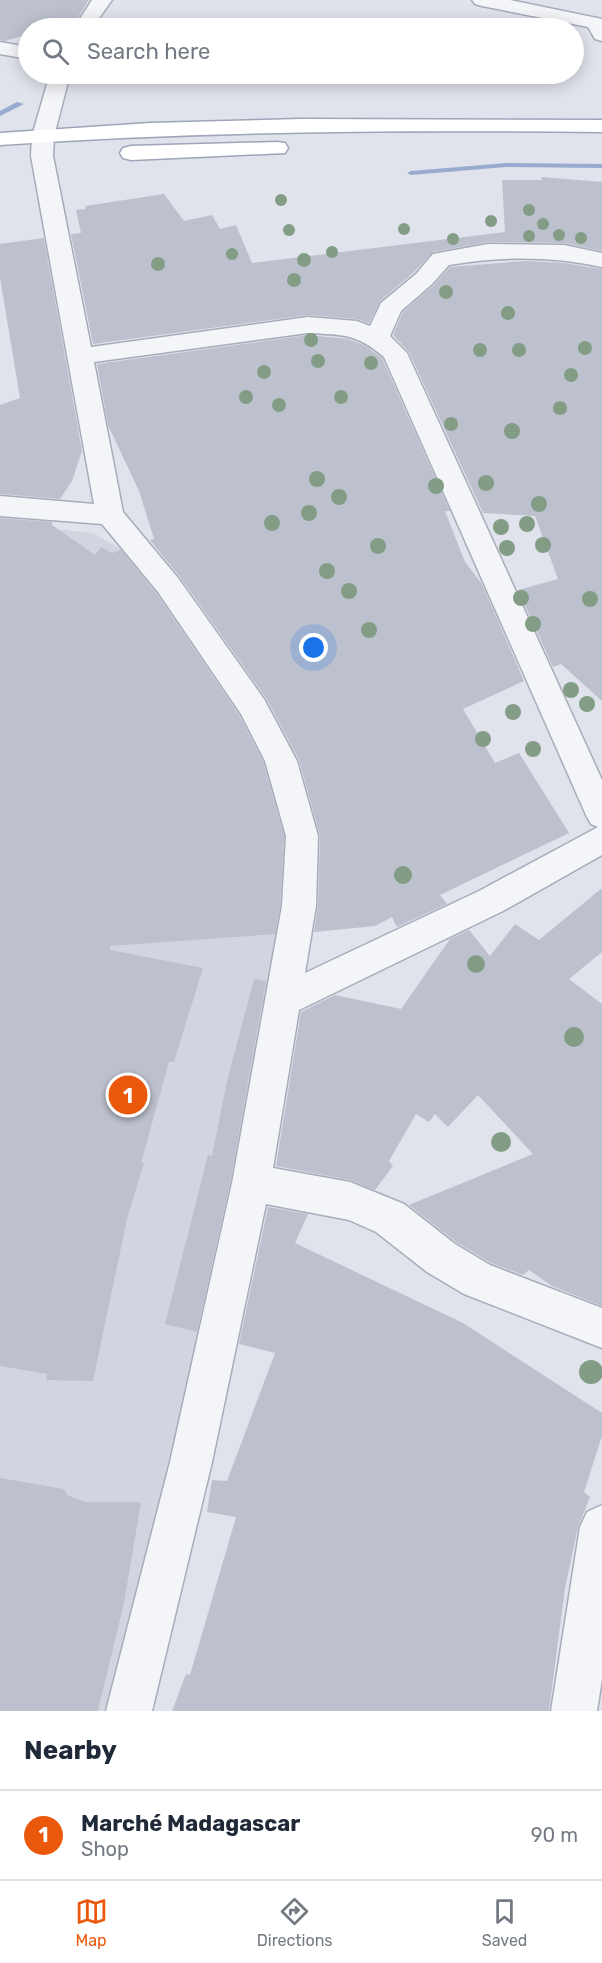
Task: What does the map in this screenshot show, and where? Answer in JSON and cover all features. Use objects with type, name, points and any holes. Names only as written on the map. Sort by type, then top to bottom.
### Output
[{"type":"main road","points":[[0,159],[50,149],[209,126],[407,124],[602,126]]},
{"type":"main road","points":[[0,140],[50,149]]},
{"type":"main road","points":[[110,153],[301,147]]},
{"type":"street","points":[[90,18],[102,0]]},
{"type":"street","points":[[482,0],[554,18]]},
{"type":"street","points":[[579,0],[598,29]]},
{"type":"street","points":[[0,48],[18,51]]},
{"type":"street","points":[[59,84],[50,149],[80,357],[110,515],[168,585],[253,707],[281,761],[302,836],[299,906],[252,1183],[191,1462],[129,1711]]},
{"type":"street","points":[[377,338],[390,308],[424,279],[441,260],[488,251],[564,252],[602,260]]},
{"type":"street","points":[[80,357],[308,325],[357,329],[377,338],[395,353],[602,815]]},
{"type":"street","points":[[0,506],[110,515]]},
{"type":"street","points":[[284,1000],[491,901],[602,838]]},
{"type":"street","points":[[252,1183],[350,1201],[390,1218],[441,1258],[478,1280],[602,1328]]},
{"type":"street","points":[[574,1711],[602,1527]]},
{"type":"shaded area","points":[[0,523],[93,533],[133,556],[247,715],[282,793],[291,856],[243,1164],[112,1711],[0,1711]]},
{"type":"building","points":[[0,0],[89,0],[78,18],[18,18],[18,37],[0,40]]},
{"type":"building","points":[[541,177],[602,182],[602,251],[564,243],[488,242],[433,252],[380,301],[369,323],[357,319],[308,315],[93,344],[71,234],[81,233],[76,210],[86,209],[85,206],[164,194],[184,221],[212,215],[220,229],[236,225],[252,263],[505,232],[502,180],[542,180]]},
{"type":"building","points":[[44,238],[82,451],[72,481],[60,499],[0,494],[0,405],[20,398],[0,278],[0,244]]},
{"type":"building","points":[[525,261],[564,263],[602,269],[602,701],[561,664],[553,667],[518,590],[558,579],[535,516],[483,513],[409,352],[393,335],[403,312],[433,286],[450,267]]},
{"type":"building","points":[[308,335],[348,339],[364,345],[382,358],[450,511],[445,511],[465,562],[482,584],[524,681],[463,709],[495,763],[519,753],[569,833],[440,895],[447,904],[397,927],[392,917],[375,926],[314,932],[318,906],[320,836],[299,760],[266,698],[180,577],[150,540],[154,539],[139,491],[108,425],[97,364]]},
{"type":"building","points":[[0,518],[52,522],[52,525],[95,555],[101,547],[112,553],[121,550],[156,593],[239,715],[263,762],[284,836],[280,906],[275,934],[110,946],[110,950],[203,968],[174,1062],[169,1062],[141,1163],[144,1163],[127,1219],[93,1381],[46,1380],[47,1374],[0,1366]]},
{"type":"building","points":[[602,888],[602,952],[569,979],[602,1004],[602,1306],[552,1286],[529,1270],[523,1275],[491,1263],[456,1242],[409,1205],[533,1154],[478,1095],[448,1127],[435,1114],[429,1122],[416,1114],[389,1161],[393,1166],[375,1190],[350,1180],[276,1166],[301,1012],[335,995],[401,1009],[450,939],[469,930],[490,956],[515,924],[539,940]]},
{"type":"building","points":[[254,979],[266,981],[230,1183],[197,1332],[165,1324],[208,1155],[212,1156],[227,1081]]},
{"type":"building","points":[[268,1207],[308,1214],[295,1243],[463,1323],[602,1413],[602,1436],[584,1492],[590,1497],[578,1527],[565,1588],[549,1711],[172,1711],[186,1674],[190,1675],[236,1517],[207,1512],[212,1480],[227,1481],[275,1353],[239,1344]]},
{"type":"building","points":[[0,1478],[64,1489],[67,1495],[85,1502],[141,1502],[124,1603],[98,1711],[0,1711]]},
{"type":"waterway","points":[[0,114],[20,104]]},
{"type":"waterway","points":[[411,173],[506,165],[602,166]]},
{"type":"place","name":"Marché Madagascar","points":[[128,1095]]}]
